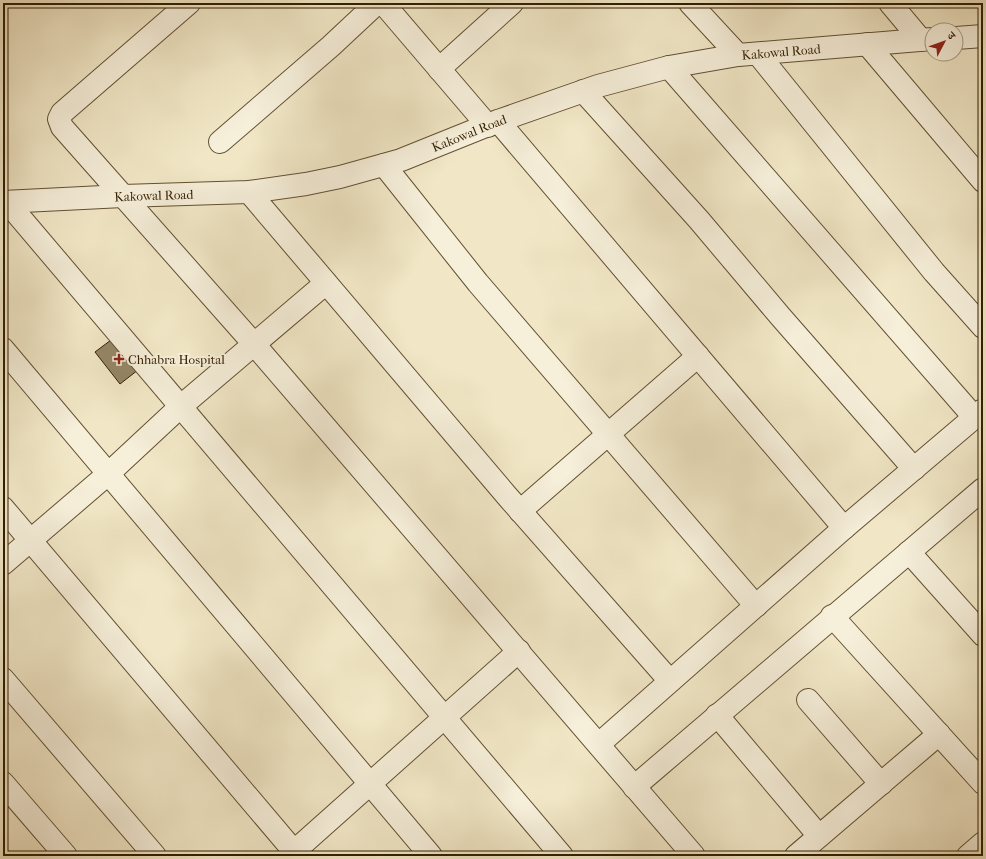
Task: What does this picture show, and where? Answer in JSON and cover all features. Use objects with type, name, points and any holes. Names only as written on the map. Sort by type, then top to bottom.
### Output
[{"type":"street","points":[[189,3],[62,113],[59,119],[62,127],[254,344],[694,856]]},
{"type":"street","points":[[220,142],[331,46],[377,3]]},
{"type":"street","points":[[383,3],[439,69],[493,124],[698,356],[844,528]]},
{"type":"street","points":[[439,69],[512,3]]},
{"type":"street","points":[[690,3],[748,54],[934,272],[983,327]]},
{"type":"street","points":[[890,3],[924,37]]},
{"type":"street","points":[[964,37],[983,36]]},
{"type":"street","name":"Kakowal Road","points":[[5,202],[249,192],[340,177],[384,165],[583,91],[669,67],[748,54],[924,40]]},
{"type":"street","points":[[868,44],[983,181]]},
{"type":"street","points":[[599,744],[844,528],[979,413],[669,67]]},
{"type":"street","points":[[583,91],[700,220],[780,316],[914,469]]},
{"type":"street","points":[[384,165],[478,283],[608,436],[756,606]]},
{"type":"street","points":[[249,192],[520,511],[670,681]]},
{"type":"street","points":[[5,202],[562,856]]},
{"type":"street","points":[[3,564],[108,474],[180,407],[326,283]]},
{"type":"street","points":[[3,349],[431,856]]},
{"type":"street","points":[[520,511],[608,436],[698,356]]},
{"type":"street","points":[[634,787],[832,616],[981,494]]},
{"type":"street","points":[[3,508],[294,854],[444,717],[519,651]]},
{"type":"street","points":[[909,552],[983,635]]},
{"type":"street","points":[[832,616],[983,783]]},
{"type":"street","points":[[3,679],[155,856]]},
{"type":"street","points":[[808,700],[881,784]]},
{"type":"street","points":[[717,715],[819,836]]},
{"type":"street","points":[[796,856],[939,734]]},
{"type":"street","points":[[3,783],[66,856]]},
{"type":"street","points":[[968,856],[983,843]]},
{"type":"building","points":[[123,331],[147,363],[120,384],[95,352]]},
{"type":"place","name":"Chhabra Hospital","points":[[119,359]]}]
